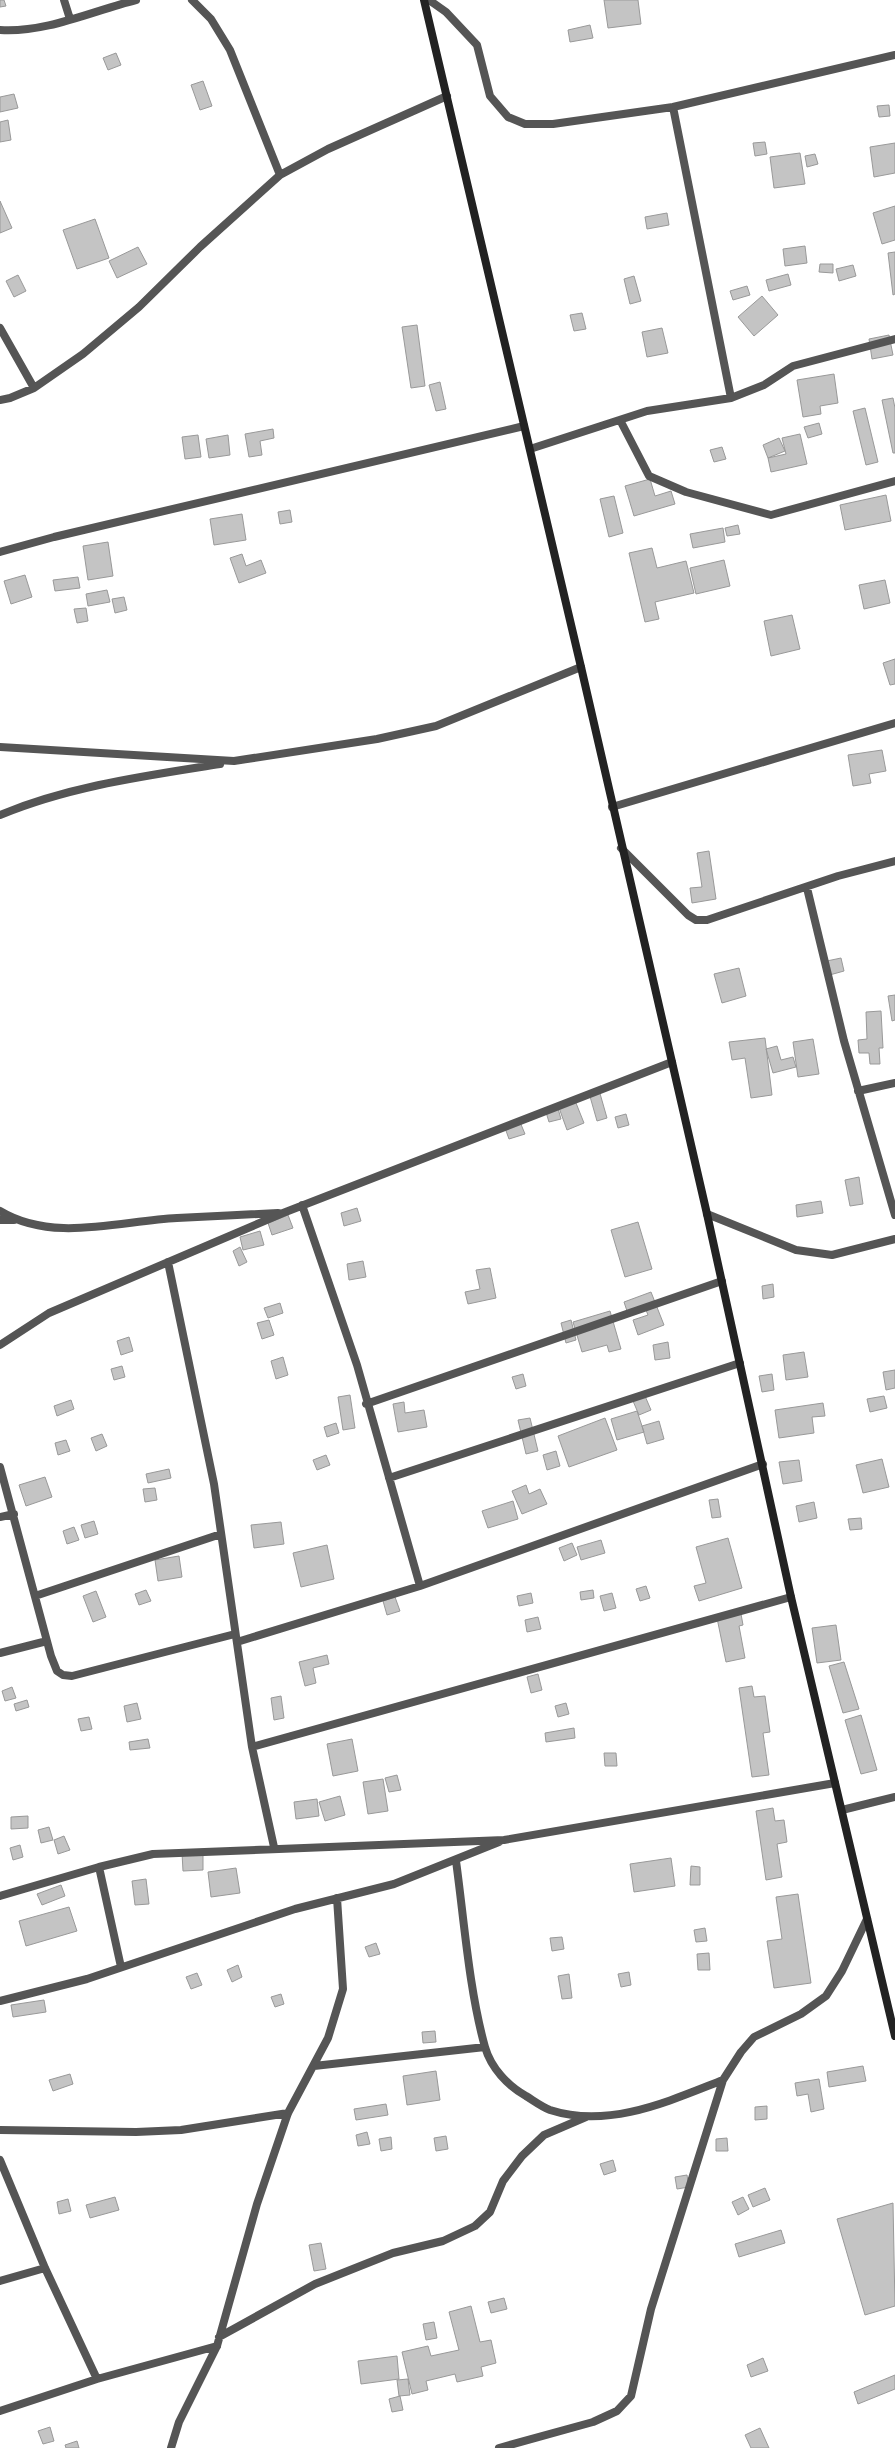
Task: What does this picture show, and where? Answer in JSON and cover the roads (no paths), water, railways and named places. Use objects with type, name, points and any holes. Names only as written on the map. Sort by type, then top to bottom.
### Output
[{"type":"street","points":[[64,0],[70,20]]},
{"type":"street","points":[[0,30],[23,30],[70,20],[136,0]]},
{"type":"street","points":[[192,0],[211,19],[230,50],[280,175]]},
{"type":"street","points":[[424,0],[581,668],[621,848],[707,1214],[791,1597],[895,2036]]},
{"type":"street","points":[[429,0],[446,12],[477,45],[490,96],[508,118],[525,124],[553,124],[673,107],[895,55]]},
{"type":"street","points":[[0,400],[10,398],[34,388],[82,354],[139,307],[200,246],[280,175],[328,149],[447,96]]},
{"type":"street","points":[[673,107],[732,398]]},
{"type":"street","points":[[0,328],[34,388]]},
{"type":"street","points":[[530,450],[647,411],[732,398],[764,385],[793,366],[895,339]]},
{"type":"street","points":[[620,420],[649,476],[686,492],[771,515],[895,481]]},
{"type":"street","points":[[0,552],[54,537],[524,426]]},
{"type":"street","points":[[0,815],[31,802],[108,783],[234,761],[377,739],[436,726],[581,668]]},
{"type":"street","points":[[612,807],[895,723]]},
{"type":"street","points":[[0,747],[234,761]]},
{"type":"street","points":[[621,848],[688,915],[696,920],[707,920],[807,888],[838,876],[895,861]]},
{"type":"street","points":[[807,888],[844,1041],[895,1215]]},
{"type":"street","points":[[0,1345],[49,1313],[283,1213],[672,1062]]},
{"type":"street","points":[[858,1091],[895,1083]]},
{"type":"street","points":[[302,1205],[357,1365],[366,1404],[420,1586]]},
{"type":"street","points":[[0,1211],[14,1220]]},
{"type":"street","points":[[0,1220],[14,1220],[51,1228],[98,1227],[176,1218],[283,1213]]},
{"type":"street","points":[[707,1214],[796,1250],[832,1255],[895,1239]]},
{"type":"street","points":[[168,1262],[214,1484],[252,1748],[274,1848]]},
{"type":"street","points":[[366,1404],[722,1281]]},
{"type":"street","points":[[389,1478],[740,1363]]},
{"type":"street","points":[[0,1467],[14,1514],[47,1641],[57,1671],[62,1675],[72,1676],[236,1638],[420,1586],[763,1464]]},
{"type":"street","points":[[0,1517],[14,1514]]},
{"type":"street","points":[[35,1596],[221,1534]]},
{"type":"street","points":[[252,1748],[791,1597]]},
{"type":"street","points":[[0,1653],[47,1641]]},
{"type":"street","points":[[0,1896],[99,1866],[153,1854],[274,1848],[362,1847],[504,1840],[835,1783]]},
{"type":"street","points":[[842,1810],[895,1797]]},
{"type":"street","points":[[0,2001],[87,1979],[295,1908],[394,1884],[456,1861],[504,1840]]},
{"type":"street","points":[[456,1861],[471,1970],[485,2048],[509,2087],[549,2110],[586,2117],[619,2114],[660,2104],[723,2080]]},
{"type":"street","points":[[99,1866],[121,1967]]},
{"type":"street","points":[[171,2448],[179,2422],[217,2346],[257,2204],[288,2113],[328,2038],[343,1989],[337,1898]]},
{"type":"street","points":[[499,2448],[593,2422],[617,2411],[631,2396],[651,2309],[723,2080],[741,2052],[754,2037],[801,2014],[826,1996],[842,1971],[867,1919]]},
{"type":"street","points":[[314,2066],[485,2048]]},
{"type":"street","points":[[0,2130],[136,2132],[174,2130],[288,2113]]},
{"type":"street","points":[[219,2337],[315,2284],[393,2253],[443,2241],[475,2226],[490,2212],[504,2181],[522,2156],[544,2135],[586,2117]]},
{"type":"street","points":[[0,2160],[45,2268],[97,2379]]},
{"type":"street","points":[[0,2281],[45,2268]]},
{"type":"street","points":[[0,2411],[97,2379],[217,2346]]}]
